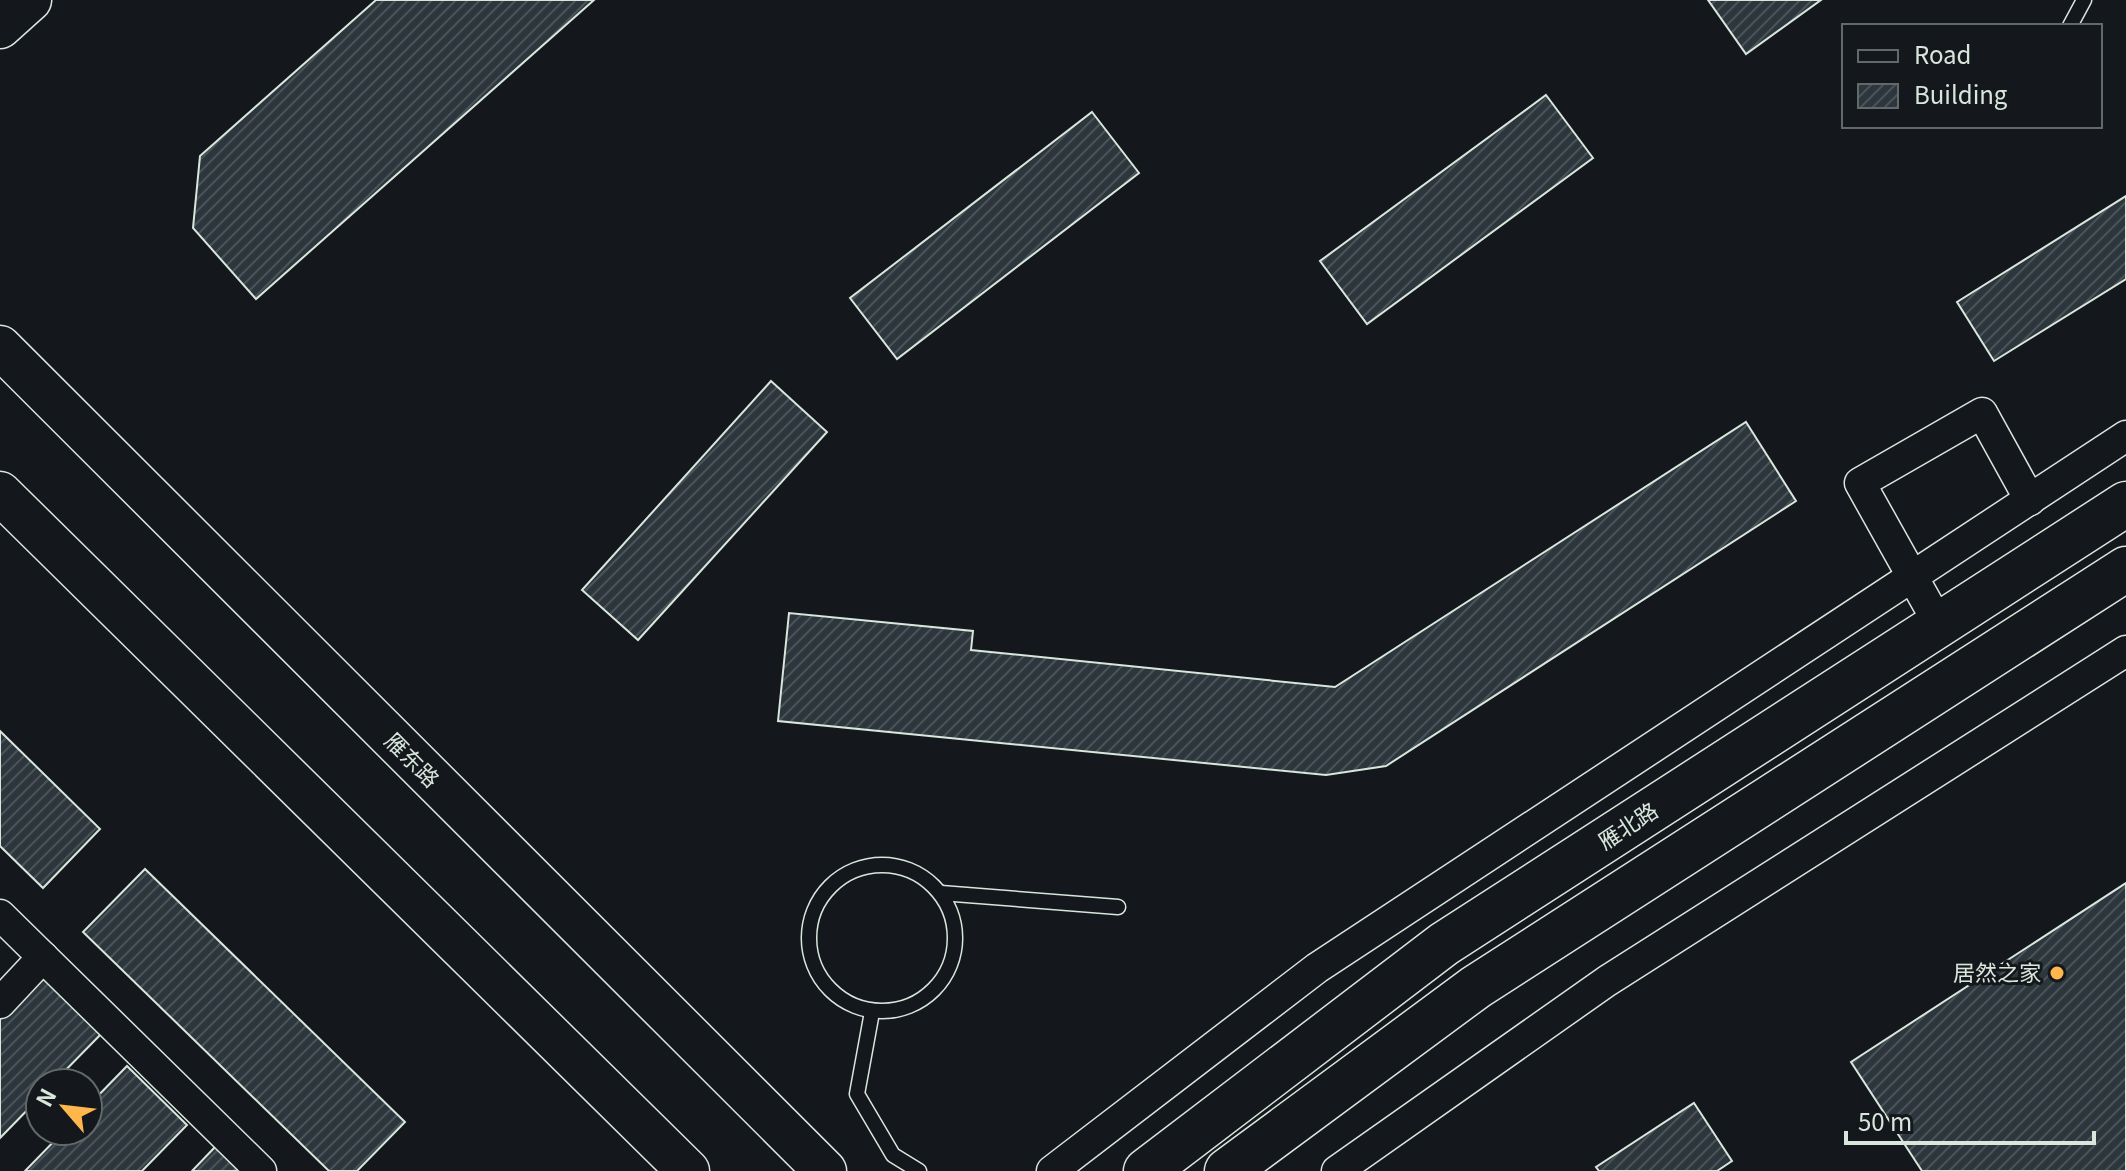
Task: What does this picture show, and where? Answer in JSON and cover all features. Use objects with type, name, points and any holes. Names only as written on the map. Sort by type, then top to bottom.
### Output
[{"type":"main road","points":[[0,27],[30,0]]},
{"type":"main road","name":"雁东路","points":[[0,347],[825,1171]]},
{"type":"main road","points":[[0,493],[688,1171]]},
{"type":"main road","name":"雁北路","points":[[1146,1171],[1444,944],[2126,504]]},
{"type":"main road","points":[[1227,1171],[1476,987],[2126,569]]},
{"type":"street","points":[[1940,626],[1860,483],[1982,413],[2030,500]]},
{"type":"street","points":[[1052,1171],[1317,968],[2126,436]]},
{"type":"street","points":[[1337,1171],[1607,981],[2126,651]]},
{"type":"street","points":[[0,915],[261,1171]]},
{"type":"street","points":[[0,1003],[43,957]]},
{"type":"lane","points":[[2071,24],[2084,0]]},
{"type":"lane","points":[[877,864],[901,866],[923,876],[941,893],[952,915],[956,939],[951,964],[939,985],[920,1001],[897,1011],[872,1012],[839,997],[816,971],[809,948],[810,924],[818,901],[843,876],[877,864]]},
{"type":"lane","points":[[941,893],[1118,907]]},
{"type":"lane","points":[[872,1012],[857,1094],[893,1155],[919,1171]]},
{"type":"building","points":[[376,0],[594,0],[256,299],[193,228],[200,156]]},
{"type":"building","points":[[1708,0],[1821,0],[1746,54]]},
{"type":"building","points":[[1546,95],[1593,158],[1367,324],[1320,261]]},
{"type":"building","points":[[1092,112],[1139,173],[897,359],[850,298]]},
{"type":"building","points":[[2126,196],[2126,279],[1994,361],[1957,302]]},
{"type":"building","points":[[771,381],[827,432],[638,640],[582,590]]},
{"type":"building","points":[[1746,422],[1796,501],[1386,766],[1326,775],[778,721],[789,613],[973,631],[971,650],[1335,687]]},
{"type":"building","points":[[0,731],[100,829],[43,888],[0,846]]},
{"type":"building","points":[[145,869],[405,1122],[357,1171],[329,1171],[83,932]]},
{"type":"building","name":"居然之家","points":[[2126,883],[2126,1171],[1922,1171],[1851,1062]]},
{"type":"building","points":[[47,970],[107,1028],[69,1067],[24,1067],[24,1113],[0,1138],[0,1019]]},
{"type":"building","points":[[127,1066],[187,1125],[142,1171],[25,1171],[48,1147],[104,1147],[104,1090]]},
{"type":"building","points":[[1694,1103],[1732,1161],[1717,1171],[1599,1171],[1596,1167]]},
{"type":"building","points":[[216,1146],[242,1171],[192,1171]]},
{"type":"place","name":"居然之家","points":[[2057,973]]}]
